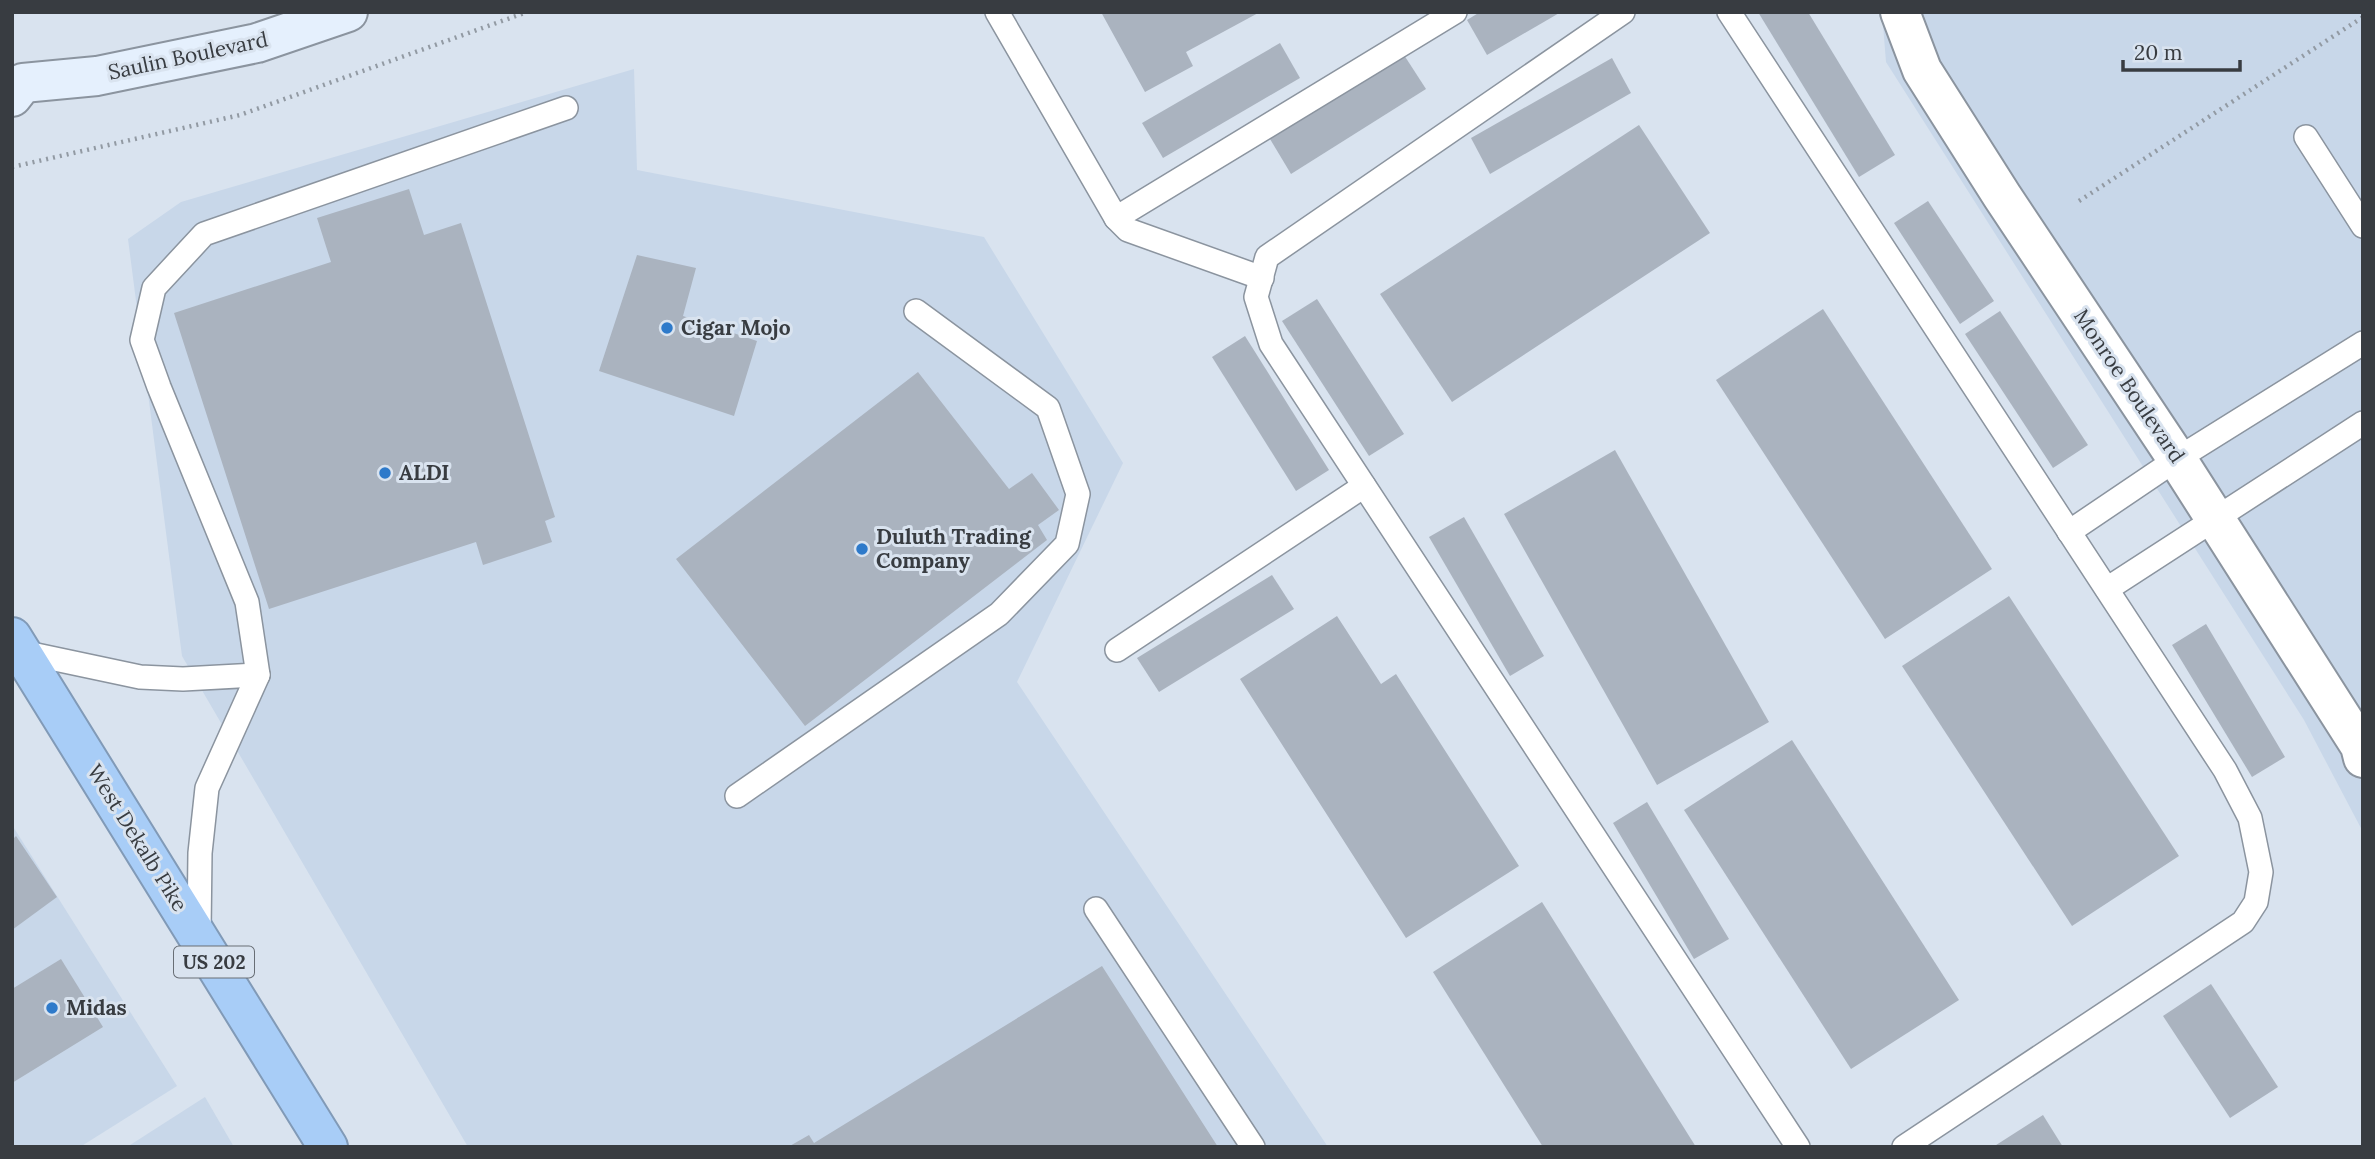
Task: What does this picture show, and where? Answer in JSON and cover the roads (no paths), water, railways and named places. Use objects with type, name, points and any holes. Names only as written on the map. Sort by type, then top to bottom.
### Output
[{"type":"highway","name":"West Dekalb Pike","points":[[17,645],[328,1147]]},
{"type":"street","name":"Saulin Boulevard","points":[[16,85],[97,76],[257,43],[348,12]]},
{"type":"street","name":"Monroe Boulevard","points":[[1900,12],[1922,71],[2216,519],[2360,746],[2363,758]]},
{"type":"lane","points":[[997,12],[1116,218],[1128,230],[1262,278]]},
{"type":"lane","points":[[1116,218],[1455,12]]},
{"type":"lane","points":[[1623,12],[1267,257],[1256,297],[1271,344],[1798,1147]]},
{"type":"lane","points":[[1729,12],[2225,770],[2250,818],[2261,872],[2256,902],[2243,922],[1904,1147]]},
{"type":"lane","points":[[199,938],[200,853],[207,788],[258,675],[247,602],[142,340],[154,288],[204,234],[566,108]]},
{"type":"lane","points":[[2306,137],[2363,226]]},
{"type":"lane","points":[[737,796],[999,614],[1067,544],[1078,494],[1048,408],[916,311]]},
{"type":"lane","points":[[2069,532],[2177,459],[2363,343]]},
{"type":"lane","points":[[2107,589],[2363,423]]},
{"type":"lane","points":[[1117,650],[1364,486]]},
{"type":"lane","points":[[17,645],[140,677],[183,679],[258,675]]},
{"type":"lane","points":[[1096,909],[1253,1147]]},
{"type":"place","name":"Cigar Mojo","points":[[667,328]]},
{"type":"place","name":"ALDI","points":[[385,473]]},
{"type":"place","name":"Duluth Trading Company","points":[[862,549]]},
{"type":"place","name":"Midas","points":[[52,1008]]}]
